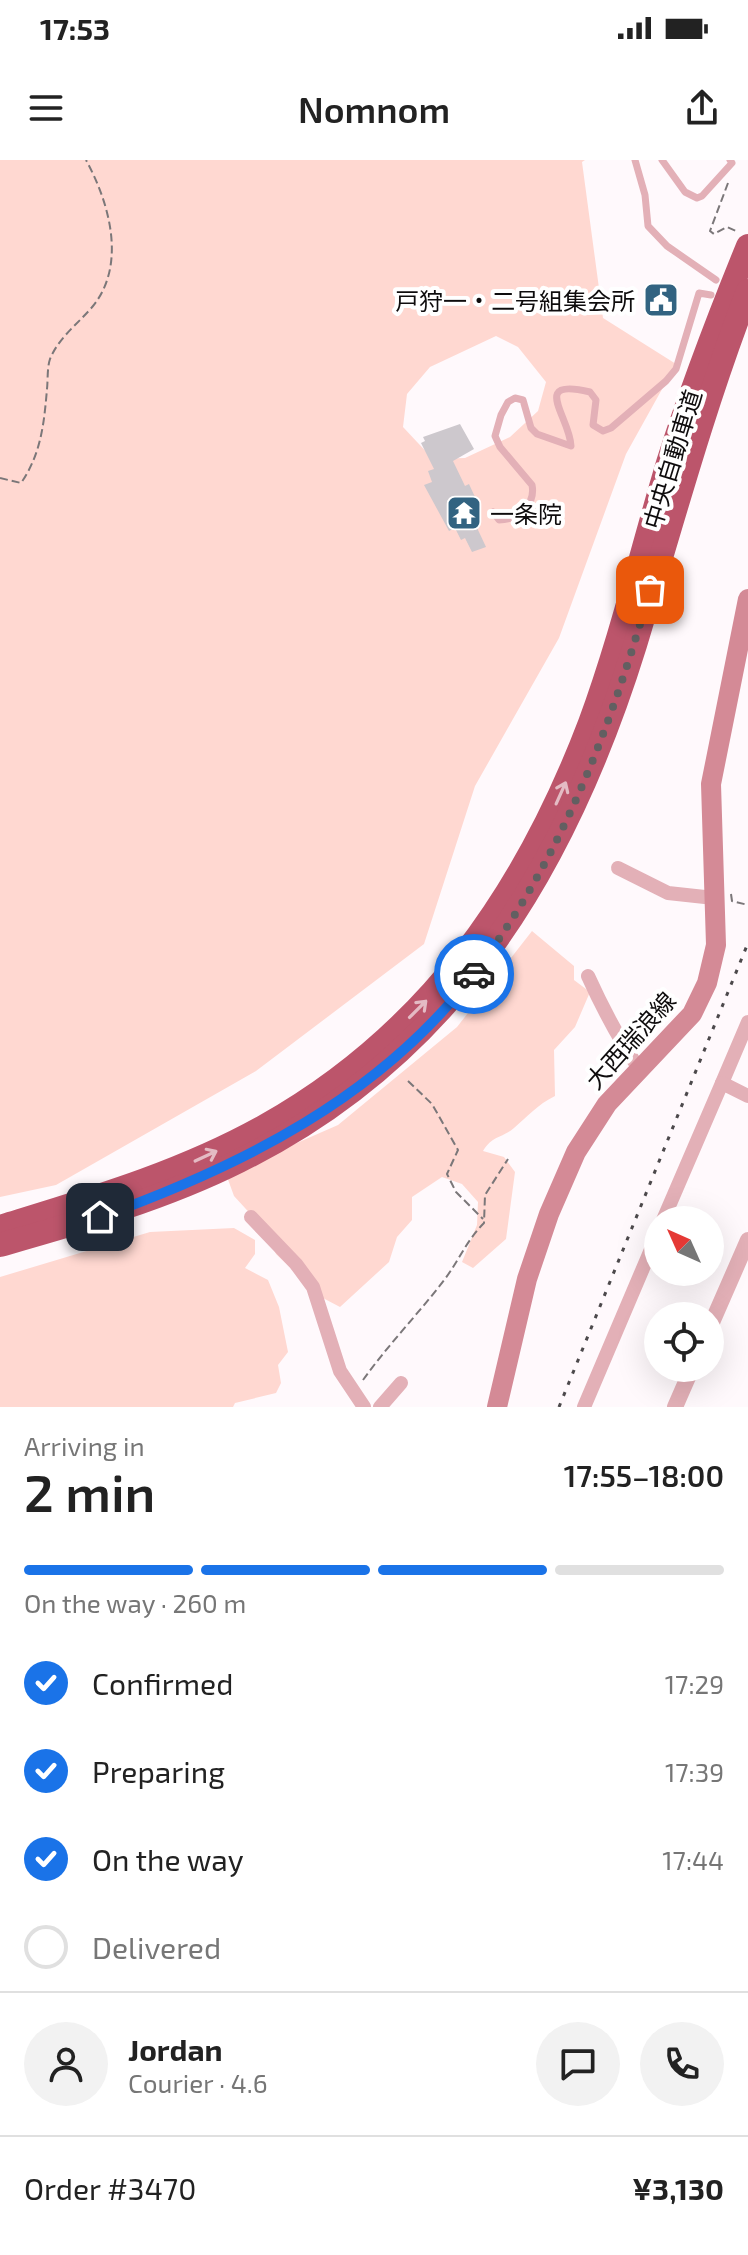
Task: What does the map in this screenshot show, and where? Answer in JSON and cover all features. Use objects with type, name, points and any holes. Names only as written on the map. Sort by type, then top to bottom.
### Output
[{"type":"highway","name":"中央自動車道","points":[[0,1227],[94,1199],[179,1168],[266,1125],[345,1073],[390,1036],[431,995],[473,945],[532,853],[577,755],[626,607],[669,462],[722,310],[748,246]]},
{"type":"highway","name":"中央自動車道","points":[[0,1245],[100,1217],[238,1162],[314,1118],[351,1092],[415,1038],[467,982],[495,946],[540,874],[583,789],[634,646],[700,423],[748,291]]},
{"type":"highway","points":[[0,1254],[100,1217]]},
{"type":"main road","name":"大西瑞浪線","points":[[497,1407],[527,1279],[549,1214],[590,1127],[607,1104],[692,1014],[707,983],[716,945],[711,784],[748,599]]},
{"type":"street","points":[[618,868],[668,893],[714,898]]},
{"type":"street","points":[[588,976],[599,994],[611,1026],[640,1070]]},
{"type":"street","points":[[669,1206],[748,1022]]},
{"type":"street","points":[[722,1083],[748,1096]]},
{"type":"street","points":[[251,1217],[306,1275],[313,1287],[340,1371],[364,1407]]},
{"type":"street","points":[[721,1302],[748,1240]]},
{"type":"street","points":[[584,1407],[644,1266]]},
{"type":"street","points":[[675,1407],[686,1382]]},
{"type":"street","points":[[380,1407],[401,1383]]},
{"type":"lane","points":[[635,160],[645,195],[648,226],[667,246],[716,280]]},
{"type":"lane","points":[[662,160],[685,192],[697,198],[731,161]]},
{"type":"lane","points":[[493,512],[499,520],[510,520],[529,504],[534,492],[495,436],[508,402],[515,398],[523,400],[531,428],[537,434],[571,446],[571,437],[556,404],[557,395],[561,389],[569,387],[590,392],[596,400],[593,425],[603,431],[611,428],[676,369],[699,293],[711,295]]},
{"type":"path","points":[[0,478],[21,483],[32,468],[43,435],[49,361],[58,343],[94,304],[106,277],[110,239],[108,208],[86,160]]},
{"type":"path","points":[[727,227],[714,234],[710,231],[731,173],[731,161]]},
{"type":"path","points":[[408,1081],[432,1104],[458,1150],[447,1174],[456,1192],[484,1220]]},
{"type":"path","points":[[354,1392],[450,1272],[484,1220],[485,1195],[508,1159]]},
{"type":"shaded area","points":[[0,160],[585,160],[582,162],[603,318],[676,364],[626,454],[559,638],[475,786],[424,944],[256,1071],[56,1185],[0,1197]],"holes":[[[496,336],[518,347],[546,382],[538,411],[510,437],[465,458],[433,459],[403,427],[407,394],[430,367]]]},
{"type":"shaded area","points":[[532,931],[574,966],[574,980],[590,992],[575,1027],[554,1050],[555,1096],[490,1142],[483,1151],[504,1157],[515,1172],[506,1239],[473,1268],[462,1262],[477,1225],[478,1202],[462,1184],[442,1177],[412,1197],[412,1220],[397,1237],[389,1262],[340,1307],[321,1297],[276,1254],[266,1231],[234,1196],[226,1174],[338,1125],[457,1027]]},
{"type":"shaded area","points":[[234,1228],[255,1240],[255,1254],[245,1268],[268,1280],[279,1307],[288,1352],[278,1365],[281,1383],[276,1393],[235,1403],[233,1407],[0,1407],[0,1277],[150,1232]]},
{"type":"building","points":[[460,424],[474,449],[453,461],[465,486],[469,484],[475,497],[471,499],[477,512],[471,515],[486,547],[472,552],[455,528],[449,531],[424,485],[432,482],[428,471],[434,469],[421,443],[425,441],[423,437]]},
{"type":"railway","points":[[559,1407],[748,943]]},
{"type":"way so far","points":[[474,974],[540,874],[583,789],[608,724],[650,590]]},
{"type":"place","name":"戸狩一・二号組集会所","points":[[661,300]]},
{"type":"place","name":"一条院","points":[[464,513]]},
{"type":"route","points":[[100,1217],[238,1162],[314,1118],[404,1048],[474,974]]}]
